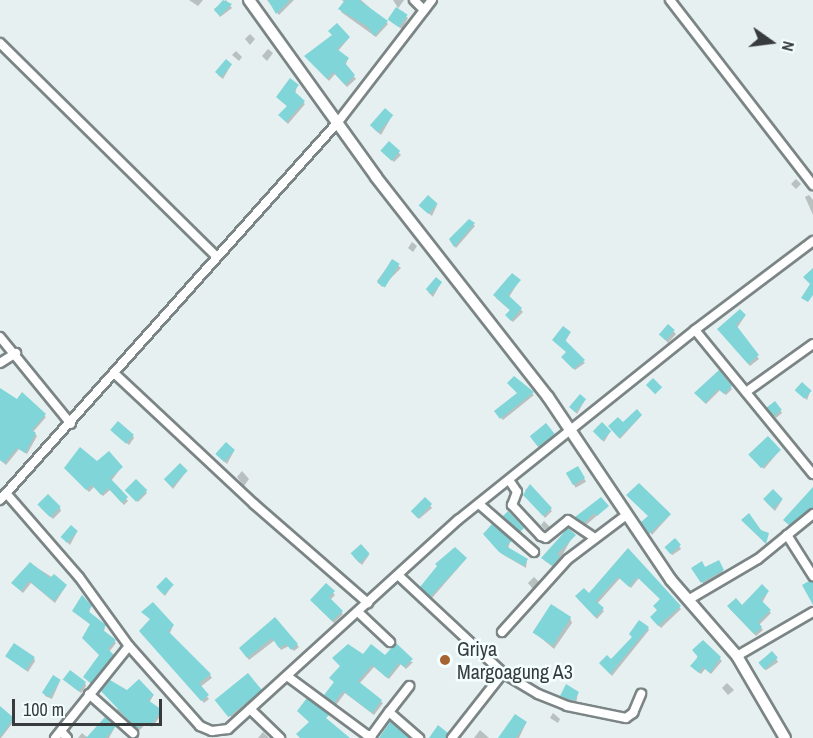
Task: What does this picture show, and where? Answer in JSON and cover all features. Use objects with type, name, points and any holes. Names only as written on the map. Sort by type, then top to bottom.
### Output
[{"type":"street","points":[[249,0],[376,177],[548,397],[625,516],[688,600],[737,656],[785,738]]},
{"type":"street","points":[[414,0],[424,10]]},
{"type":"street","points":[[432,0],[338,122],[216,256],[71,424],[3,496],[79,577],[129,646],[207,734],[228,729],[479,504],[695,330],[813,241]]},
{"type":"street","points":[[670,0],[813,185]]},
{"type":"street","points":[[0,43],[216,256]]},
{"type":"street","points":[[695,330],[813,474]]},
{"type":"street","points":[[0,337],[16,353],[71,424]]},
{"type":"street","points":[[746,392],[813,344]]},
{"type":"street","points":[[0,363],[16,353]]},
{"type":"street","points":[[114,373],[254,504],[368,603]]},
{"type":"street","points":[[509,480],[517,492],[512,506],[541,536],[546,538],[568,520],[595,538]]},
{"type":"street","points":[[479,504],[534,552]]},
{"type":"street","points":[[688,600],[758,559],[813,514]]},
{"type":"street","points":[[502,632],[557,570],[625,516]]},
{"type":"street","points":[[787,535],[813,576]]},
{"type":"street","points":[[398,575],[504,673],[547,698],[617,717],[630,716],[641,694]]},
{"type":"street","points":[[358,612],[390,642]]},
{"type":"street","points":[[737,656],[813,612]]},
{"type":"street","points":[[67,738],[58,734],[129,646]]},
{"type":"street","points":[[452,738],[504,673]]},
{"type":"street","points":[[287,676],[367,735],[372,735],[409,686]]},
{"type":"street","points":[[89,694],[133,733]]},
{"type":"street","points":[[250,709],[280,738]]},
{"type":"street","points":[[389,712],[419,738]]},
{"type":"building","points":[[223,0],[232,4],[220,16],[214,10]]},
{"type":"building","points":[[268,0],[290,0],[276,14]]},
{"type":"building","points":[[345,0],[359,0],[388,21],[374,36],[368,27],[338,9]]},
{"type":"building","points":[[396,7],[408,15],[399,27],[388,19]]},
{"type":"building","points":[[337,23],[350,37],[337,49],[349,58],[345,63],[355,75],[345,85],[333,72],[327,79],[304,56],[332,35],[328,31]]},
{"type":"building","points":[[226,59],[232,64],[221,77],[215,72]]},
{"type":"building","points":[[290,78],[299,85],[294,91],[305,101],[286,122],[278,115],[287,106],[276,97]]},
{"type":"building","points":[[385,108],[393,115],[378,133],[370,125]]},
{"type":"building","points":[[389,141],[400,151],[391,161],[380,151]]},
{"type":"building","points":[[428,195],[438,204],[428,214],[419,205]]},
{"type":"building","points":[[469,219],[475,223],[454,247],[449,239]]},
{"type":"building","points":[[392,259],[400,264],[385,288],[377,283]]},
{"type":"building","points":[[813,268],[813,295],[808,302],[801,298],[810,284],[803,277]]},
{"type":"building","points":[[512,273],[521,280],[508,295],[522,308],[511,321],[505,315],[510,310],[493,295]]},
{"type":"building","points":[[436,277],[442,282],[432,294],[426,289]]},
{"type":"building","points":[[740,309],[746,315],[736,325],[759,355],[748,364],[717,329]]},
{"type":"building","points":[[668,324],[675,330],[666,340],[659,335]]},
{"type":"building","points":[[563,326],[571,332],[565,340],[585,360],[573,369],[561,357],[566,352],[552,340]]},
{"type":"building","points":[[719,370],[732,386],[724,394],[718,389],[705,403],[694,393]]},
{"type":"building","points":[[514,376],[534,392],[500,419],[494,411],[517,393],[507,383]]},
{"type":"building","points":[[653,378],[662,387],[655,394],[646,385]]},
{"type":"building","points":[[802,382],[812,391],[804,399],[795,390]]},
{"type":"building","points":[[0,388],[17,399],[22,392],[46,414],[32,430],[36,433],[25,453],[17,448],[4,463],[0,460]]},
{"type":"building","points":[[580,394],[586,399],[575,412],[569,407]]},
{"type":"building","points":[[775,401],[782,410],[773,416],[766,408]]},
{"type":"building","points":[[637,409],[642,415],[619,438],[608,426],[618,417],[623,422]]},
{"type":"building","points":[[118,421],[134,435],[126,444],[110,430]]},
{"type":"building","points":[[602,422],[611,431],[602,440],[593,431]]},
{"type":"building","points":[[546,423],[555,434],[538,447],[530,436]]},
{"type":"building","points":[[768,436],[781,450],[761,468],[748,454]]},
{"type":"building","points":[[226,442],[235,450],[224,462],[215,454]]},
{"type":"building","points":[[80,447],[97,461],[109,451],[123,467],[110,478],[128,497],[122,503],[108,488],[101,495],[92,485],[86,490],[64,468]]},
{"type":"building","points":[[180,463],[188,471],[172,487],[164,479]]},
{"type":"building","points":[[578,466],[585,478],[573,485],[566,473]]},
{"type":"building","points":[[136,479],[147,490],[136,502],[125,490]]},
{"type":"building","points":[[639,483],[671,514],[649,534],[641,522],[648,516],[626,495]]},
{"type":"building","points":[[530,484],[552,508],[543,516],[523,495]]},
{"type":"building","points":[[813,487],[813,508],[789,525],[783,520]]},
{"type":"building","points":[[773,489],[783,499],[773,509],[763,499]]},
{"type":"building","points":[[48,494],[61,507],[50,517],[37,505]]},
{"type":"building","points":[[425,497],[432,504],[418,518],[411,511]]},
{"type":"building","points":[[601,497],[609,506],[597,516],[594,513],[584,523],[575,517]]},
{"type":"building","points":[[508,511],[524,528],[520,532],[503,516]]},
{"type":"building","points":[[749,513],[761,530],[769,533],[766,544],[741,520]]},
{"type":"building","points":[[492,524],[512,541],[506,546],[528,559],[524,566],[499,552],[483,534]]},
{"type":"building","points":[[71,525],[78,531],[67,543],[61,537]]},
{"type":"building","points":[[568,528],[576,535],[557,554],[560,556],[553,566],[541,558]]},
{"type":"building","points":[[675,538],[681,545],[670,554],[664,547]]},
{"type":"building","points":[[361,544],[370,554],[359,563],[351,553]]},
{"type":"building","points":[[455,547],[467,558],[430,597],[420,587],[437,566],[435,564]]},
{"type":"building","points":[[628,548],[681,606],[658,626],[650,617],[657,610],[653,606],[660,599],[637,577],[629,587],[618,577],[596,601],[604,608],[595,617],[575,596],[584,588],[589,593]]},
{"type":"building","points":[[719,560],[724,570],[701,583],[691,568],[702,561],[705,567]]},
{"type":"building","points":[[30,562],[50,578],[54,574],[67,585],[54,601],[29,581],[21,591],[11,583]]},
{"type":"building","points":[[166,577],[174,585],[164,595],[156,587]]},
{"type":"building","points":[[809,581],[813,582],[813,605],[802,585]]},
{"type":"building","points":[[326,583],[335,591],[329,597],[343,611],[332,621],[310,600]]},
{"type":"building","points":[[762,584],[769,591],[761,600],[771,610],[758,622],[762,627],[754,634],[727,606],[736,598],[742,605]]},
{"type":"building","points":[[82,595],[92,606],[88,611],[106,625],[103,630],[116,640],[108,649],[114,655],[91,683],[83,677],[99,655],[82,638],[90,624],[72,611]]},
{"type":"building","points":[[153,602],[174,625],[168,631],[211,674],[199,683],[209,695],[201,701],[139,631],[150,619],[141,612]]},
{"type":"building","points":[[551,604],[571,617],[553,646],[532,633]]},
{"type":"building","points":[[275,617],[298,644],[291,650],[286,644],[279,648],[272,638],[247,658],[239,648]]},
{"type":"building","points":[[639,620],[649,627],[610,674],[599,663],[607,655],[611,659],[632,637],[629,634]]},
{"type":"building","points":[[703,640],[721,657],[710,673],[703,667],[699,673],[690,666],[698,657],[692,650]]},
{"type":"building","points":[[14,643],[35,657],[26,670],[5,656]]},
{"type":"building","points":[[396,643],[413,659],[404,667],[399,663],[387,678],[372,665],[358,681],[382,700],[372,713],[343,691],[334,703],[324,695],[334,682],[329,678],[340,666],[332,658],[348,644],[363,654],[371,644],[385,655]]},
{"type":"building","points":[[772,651],[778,658],[764,670],[758,663]]},
{"type":"building","points":[[70,670],[86,682],[79,692],[63,680]]},
{"type":"building","points":[[248,673],[262,690],[228,717],[215,700]]},
{"type":"building","points":[[53,675],[61,680],[50,698],[42,693]]},
{"type":"building","points":[[139,679],[154,695],[148,700],[162,710],[150,726],[144,722],[137,729],[101,691],[110,680],[127,690]]},
{"type":"building","points":[[566,684],[579,692],[574,701],[560,696]]},
{"type":"building","points":[[307,698],[329,715],[326,718],[350,738],[300,738],[296,734],[309,722],[297,711]]},
{"type":"building","points":[[0,706],[14,718],[0,737]]},
{"type":"building","points":[[515,714],[527,722],[516,738],[498,738]]},
{"type":"building","points":[[105,717],[116,726],[106,738],[86,738]]},
{"type":"building","points":[[391,722],[409,738],[379,738]]},
{"type":"building","points":[[438,725],[448,733],[446,738],[429,738]]},
{"type":"place","name":"Griya Margoagung A3","points":[[445,660]]}]
